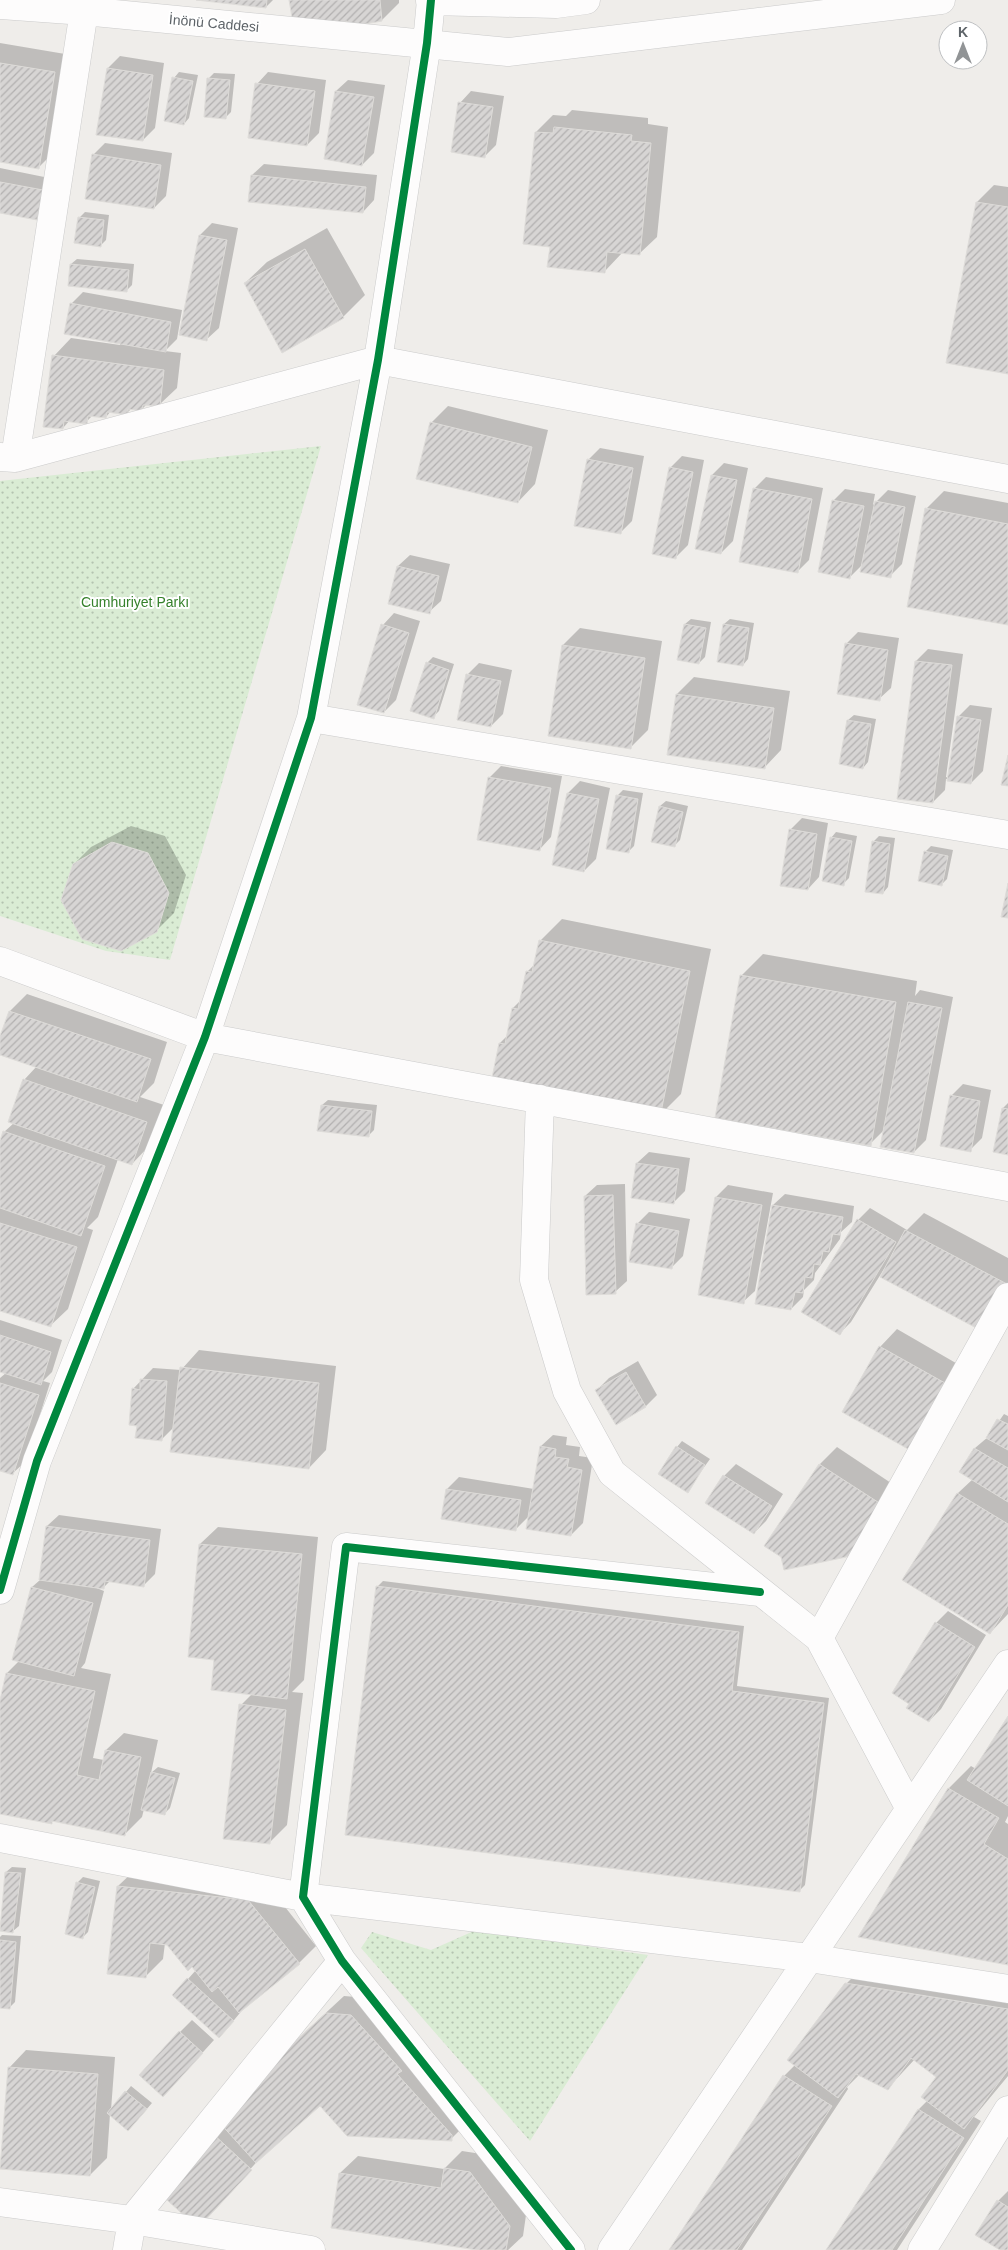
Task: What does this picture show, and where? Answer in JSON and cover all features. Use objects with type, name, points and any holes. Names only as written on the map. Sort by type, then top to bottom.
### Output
[{"type":"street","points":[[0,1590],[10,1514],[37,1461],[206,1037],[311,718],[378,360],[427,43],[431,1],[556,4],[586,0]]},
{"type":"street","name":"İnönü Caddesi","points":[[0,5],[84,11],[508,52],[940,0]]},
{"type":"street","points":[[84,11],[7,458],[378,360],[1008,479]]},
{"type":"street","points":[[311,718],[1008,835]]},
{"type":"street","points":[[0,961],[206,1037],[1008,1187]]},
{"type":"street","points":[[540,1099],[534,1280],[568,1391],[612,1472],[819,1638],[910,1809]]},
{"type":"street","points":[[819,1638],[1008,1297]]},
{"type":"street","points":[[570,2250],[342,1960],[303,1897],[346,1547],[760,1592]]},
{"type":"street","points":[[612,2250],[1008,1664]]},
{"type":"street","points":[[0,1838],[303,1897],[810,1958],[1008,1989]]},
{"type":"street","points":[[127,2250],[132,2220],[342,1960]]},
{"type":"street","points":[[922,2250],[1008,2110]]},
{"type":"street","points":[[0,2202],[132,2220],[310,2250]]},
{"type":"green space","name":"Cumhuriyet Parkı","points":[[321,446],[170,960],[106,951],[0,916],[0,481]]},
{"type":"green space","points":[[476,1930],[648,1955],[530,2141],[361,1948],[372,1932],[431,1950]]},
{"type":"building","points":[[196,0],[267,0],[266,8]]},
{"type":"building","points":[[289,0],[380,0],[382,21],[348,27],[347,21],[321,26],[320,19],[293,23]]},
{"type":"building","points":[[0,63],[55,72],[39,169],[0,162]]},
{"type":"building","points":[[107,68],[153,75],[143,141],[96,135]]},
{"type":"building","points":[[172,77],[193,81],[184,125],[164,121]]},
{"type":"building","points":[[207,78],[230,80],[226,119],[204,117]]},
{"type":"building","points":[[255,83],[315,91],[307,146],[248,138]]},
{"type":"building","points":[[335,91],[374,97],[362,166],[324,159]]},
{"type":"building","points":[[458,102],[493,107],[485,158],[451,152]]},
{"type":"building","points":[[554,127],[632,135],[631,141],[651,143],[640,255],[607,252],[605,273],[547,267],[550,247],[523,244],[535,132],[553,133]]},
{"type":"building","points":[[92,154],[161,165],[154,209],[85,199]]},
{"type":"building","points":[[251,175],[366,187],[363,213],[248,202]]},
{"type":"building","points":[[0,182],[43,190],[37,220],[0,213]]},
{"type":"building","points":[[976,202],[1008,207],[1008,374],[946,363]]},
{"type":"building","points":[[78,217],[104,220],[101,247],[74,243]]},
{"type":"building","points":[[199,235],[227,240],[207,341],[179,335]]},
{"type":"building","points":[[305,249],[344,318],[282,353],[244,283]]},
{"type":"building","points":[[70,264],[129,270],[127,292],[68,286]]},
{"type":"building","points":[[70,303],[171,322],[166,352],[64,334]]},
{"type":"building","points":[[52,355],[164,370],[160,406],[143,405],[142,411],[128,409],[128,415],[107,412],[106,418],[88,416],[87,424],[64,421],[63,429],[43,427]]},
{"type":"building","points":[[430,422],[532,447],[518,503],[416,479]]},
{"type":"building","points":[[587,459],[633,468],[621,534],[574,526]]},
{"type":"building","points":[[669,467],[693,472],[676,559],[652,554]]},
{"type":"building","points":[[711,475],[737,480],[721,554],[695,549]]},
{"type":"building","points":[[753,488],[812,499],[798,573],[739,562]]},
{"type":"building","points":[[832,500],[864,506],[850,579],[818,572]]},
{"type":"building","points":[[875,501],[905,507],[891,578],[860,572]]},
{"type":"building","points":[[925,508],[1008,524],[1008,625],[907,607]]},
{"type":"building","points":[[397,566],[439,576],[430,614],[388,604]]},
{"type":"building","points":[[381,624],[409,633],[384,713],[357,705]]},
{"type":"building","points":[[684,624],[706,628],[699,664],[677,660]]},
{"type":"building","points":[[723,624],[749,628],[743,666],[717,662]]},
{"type":"building","points":[[845,643],[888,650],[880,701],[837,694]]},
{"type":"building","points":[[562,645],[645,658],[631,749],[548,736]]},
{"type":"building","points":[[915,661],[952,665],[933,803],[897,799]]},
{"type":"building","points":[[426,662],[449,670],[434,719],[410,711]]},
{"type":"building","points":[[466,674],[501,681],[491,727],[457,720]]},
{"type":"building","points":[[676,694],[774,708],[765,769],[667,755]]},
{"type":"building","points":[[957,716],[981,720],[971,784],[947,781]]},
{"type":"building","points":[[847,720],[871,724],[863,769],[839,764]]},
{"type":"building","points":[[1008,755],[1008,786],[1001,785]]},
{"type":"building","points":[[488,777],[551,788],[540,851],[477,840]]},
{"type":"building","points":[[567,793],[599,799],[584,872],[552,865]]},
{"type":"building","points":[[616,795],[638,799],[629,853],[606,849]]},
{"type":"building","points":[[659,806],[683,812],[675,847],[651,842]]},
{"type":"building","points":[[789,829],[817,834],[808,890],[780,886]]},
{"type":"building","points":[[830,837],[852,841],[844,886],[822,881]]},
{"type":"building","points":[[872,841],[890,844],[883,894],[865,892]]},
{"type":"building","points":[[112,842],[148,853],[169,893],[157,932],[121,951],[82,939],[61,900],[73,864]]},
{"type":"building","points":[[924,851],[948,856],[942,886],[918,881]]},
{"type":"building","points":[[1008,883],[1008,918],[1001,917]]},
{"type":"building","points":[[539,940],[690,971],[660,1117],[491,1083],[499,1043],[505,1044],[512,1008],[518,1009],[526,971],[532,972]]},
{"type":"building","points":[[740,975],[896,1002],[871,1146],[715,1118]]},
{"type":"building","points":[[908,1002],[942,1008],[914,1153],[880,1147]]},
{"type":"building","points":[[9,1011],[151,1059],[137,1102],[0,1055],[0,1036]]},
{"type":"building","points":[[23,1079],[147,1122],[132,1165],[8,1122]]},
{"type":"building","points":[[950,1095],[980,1101],[971,1152],[940,1146]]},
{"type":"building","points":[[321,1105],[372,1111],[369,1137],[317,1131]]},
{"type":"building","points":[[1002,1108],[1008,1109],[1008,1155],[993,1152]]},
{"type":"building","points":[[3,1131],[105,1166],[81,1236],[0,1208],[0,1141]]},
{"type":"building","points":[[636,1163],[679,1169],[674,1204],[631,1198]]},
{"type":"building","points":[[613,1195],[616,1294],[586,1295],[584,1196]]},
{"type":"building","points":[[715,1197],[762,1205],[744,1304],[698,1295]]},
{"type":"building","points":[[772,1205],[843,1217],[840,1235],[832,1234],[829,1252],[823,1251],[820,1265],[814,1264],[812,1278],[805,1277],[803,1293],[795,1292],[791,1310],[755,1304]]},
{"type":"building","points":[[857,1219],[896,1242],[840,1335],[801,1312]]},
{"type":"building","points":[[0,1223],[77,1247],[51,1327],[0,1311]]},
{"type":"building","points":[[636,1223],[679,1231],[672,1269],[629,1262]]},
{"type":"building","points":[[905,1230],[1007,1284],[982,1331],[880,1277]]},
{"type":"building","points":[[0,1335],[51,1352],[41,1385],[0,1372]]},
{"type":"building","points":[[879,1346],[945,1383],[908,1449],[842,1412]]},
{"type":"building","points":[[180,1367],[319,1383],[309,1469],[170,1452]]},
{"type":"building","points":[[626,1372],[646,1407],[616,1425],[595,1390]]},
{"type":"building","points":[[140,1379],[167,1381],[162,1441],[135,1438],[137,1426],[129,1425],[132,1388],[140,1390]]},
{"type":"building","points":[[0,1383],[39,1395],[13,1475],[0,1471]]},
{"type":"building","points":[[997,1419],[1008,1424],[1008,1450],[986,1438]]},
{"type":"building","points":[[540,1446],[556,1449],[555,1457],[569,1459],[567,1467],[582,1470],[571,1536],[526,1529]]},
{"type":"building","points":[[676,1446],[705,1465],[688,1493],[658,1474]]},
{"type":"building","points":[[974,1448],[1008,1468],[1008,1502],[959,1472]]},
{"type":"building","points":[[819,1464],[884,1506],[851,1556],[784,1570],[781,1557],[764,1546]]},
{"type":"building","points":[[723,1475],[772,1506],[754,1534],[705,1503]]},
{"type":"building","points":[[446,1489],[521,1500],[516,1531],[441,1519]]},
{"type":"building","points":[[957,1493],[1008,1524],[1008,1605],[990,1634],[902,1580]]},
{"type":"building","points":[[46,1526],[150,1540],[144,1587],[105,1581],[104,1589],[39,1580]]},
{"type":"building","points":[[199,1544],[302,1554],[287,1699],[211,1690],[214,1660],[188,1657]]},
{"type":"building","points":[[376,1586],[739,1632],[732,1691],[824,1703],[800,1892],[345,1835]]},
{"type":"building","points":[[31,1587],[93,1603],[74,1676],[12,1660]]},
{"type":"building","points":[[935,1622],[975,1647],[929,1722],[906,1708],[909,1704],[892,1693]]},
{"type":"building","points":[[6,1673],[95,1691],[77,1775],[99,1780],[105,1750],[141,1757],[125,1836],[52,1821],[52,1824],[0,1814],[0,1700]]},
{"type":"building","points":[[239,1704],[286,1710],[270,1844],[223,1839]]},
{"type":"building","points":[[1008,1716],[1008,1806],[967,1780]]},
{"type":"building","points":[[151,1772],[175,1778],[165,1815],[141,1810]]},
{"type":"building","points":[[948,1788],[999,1818],[984,1844],[1008,1859],[1008,1965],[858,1937]]},
{"type":"building","points":[[5,1872],[21,1873],[13,1933],[0,1931]]},
{"type":"building","points":[[76,1882],[95,1887],[83,1939],[65,1934]]},
{"type":"building","points":[[117,1886],[248,1900],[300,1964],[239,2013],[218,1987],[212,1992],[192,1967],[188,1971],[167,1945],[150,1943],[146,1978],[107,1974]]},
{"type":"building","points":[[0,1940],[16,1942],[10,2009],[0,2008]]},
{"type":"building","points":[[187,1978],[234,2021],[219,2038],[172,1995]]},
{"type":"building","points":[[845,1983],[1008,2009],[1008,2070],[964,2129],[921,2097],[936,2077],[911,2058],[888,2090],[856,2074],[838,2098],[787,2060]]},
{"type":"building","points":[[326,2013],[351,2015],[402,2071],[397,2074],[452,2135],[452,2141],[347,2136],[320,2106],[256,2163],[218,2121],[264,2079],[259,2074]]},
{"type":"building","points":[[179,2031],[203,2053],[163,2097],[139,2075]]},
{"type":"building","points":[[8,2067],[98,2074],[90,2176],[0,2169]]},
{"type":"building","points":[[783,2075],[832,2106],[737,2250],[669,2250]]},
{"type":"building","points":[[125,2091],[147,2109],[128,2131],[107,2113]]},
{"type":"building","points":[[918,2109],[964,2138],[892,2250],[826,2250]]},
{"type":"building","points":[[211,2132],[252,2170],[198,2228],[157,2191]]},
{"type":"building","points":[[444,2168],[470,2172],[510,2226],[506,2250],[477,2250],[331,2228],[339,2173],[441,2188]]},
{"type":"building","points":[[997,2200],[1008,2207],[1008,2250],[1000,2250],[975,2235]]},
{"type":"cycle path","points":[[0,1590],[37,1461],[205,1037],[311,718],[378,360],[427,43],[431,0]]},
{"type":"cycle path","points":[[571,2250],[342,1961],[303,1897],[346,1547],[760,1592]]}]
